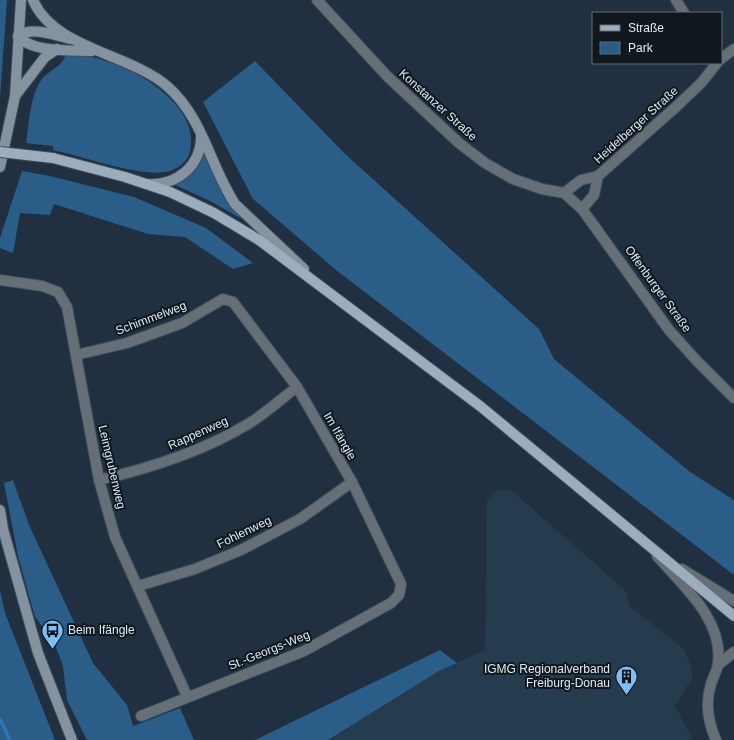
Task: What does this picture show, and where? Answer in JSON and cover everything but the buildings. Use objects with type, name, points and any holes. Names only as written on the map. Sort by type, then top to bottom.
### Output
[{"type":"main road","points":[[0,167],[15,96],[21,0]]},
{"type":"main road","points":[[33,0],[46,20],[77,41],[146,72],[166,86],[183,103],[201,134],[227,191],[235,204],[325,288]]},
{"type":"main road","points":[[18,36],[23,32],[30,31],[77,41]]},
{"type":"main road","points":[[18,36],[28,45],[57,49],[97,51]]},
{"type":"main road","points":[[15,96],[45,57],[57,49]]},
{"type":"main road","points":[[147,184],[168,182],[186,172],[200,151],[201,134]]},
{"type":"main road","points":[[0,152],[53,158],[147,184],[192,202],[260,240],[480,406],[652,550],[734,616]]},
{"type":"main road","points":[[0,510],[3,529],[38,653],[72,740]]},
{"type":"street","name":"Konstanzer Straße","points":[[317,0],[387,76],[459,143],[485,163],[513,179],[542,189],[564,193]]},
{"type":"street","points":[[676,0],[683,12]]},
{"type":"street","points":[[722,59],[734,49]]},
{"type":"street","name":"Heidelberger Straße","points":[[564,193],[581,180],[598,176],[677,106],[702,82],[715,64]]},
{"type":"street","points":[[582,209],[594,195],[598,176]]},
{"type":"street","name":"Offenburger Straße","points":[[564,193],[582,209],[669,330],[734,398]]},
{"type":"street","name":"Leimgrubenweg","points":[[0,280],[42,286],[58,292],[67,307],[99,480],[115,537],[187,696]]},
{"type":"street","name":"Schimmelweg","points":[[76,355],[127,344],[182,323],[223,299],[233,302]]},
{"type":"street","name":"Im Ifängle","points":[[233,302],[297,387],[352,482],[401,584],[399,595]]},
{"type":"street","name":"Rappenweg","points":[[99,480],[148,468],[199,449],[249,424],[297,387]]},
{"type":"street","name":"Fohlenweg","points":[[138,586],[195,569],[241,550],[300,519],[352,482]]},
{"type":"street","points":[[652,550],[734,601]]},
{"type":"street","points":[[652,550],[698,603],[710,620],[717,641],[718,665],[711,684],[707,705],[709,722],[716,740]]},
{"type":"street","name":"St.-Georgs-Weg","points":[[141,716],[187,696],[304,652],[392,603],[399,595]]},
{"type":"street","points":[[718,665],[734,652]]},
{"type":"shaded area","points":[[499,490],[512,491],[626,591],[629,606],[684,649],[691,666],[692,678],[675,706],[693,740],[328,740],[439,671],[485,650],[487,500]]},
{"type":"green space","points":[[0,0],[7,0],[0,98]]},
{"type":"green space","points":[[82,55],[103,60],[135,73],[165,94],[177,107],[186,121],[191,135],[189,155],[184,162],[174,169],[166,172],[141,172],[53,150],[53,146],[26,143],[32,101],[38,85],[45,76],[64,60],[65,56]]},
{"type":"green space","points":[[255,61],[344,153],[539,329],[554,359],[690,472],[734,500],[734,575],[336,270],[253,199],[203,102]]},
{"type":"green space","points":[[205,146],[231,204],[242,219],[210,201],[173,184],[194,169],[200,160]]},
{"type":"green space","points":[[22,171],[50,176],[134,197],[206,228],[253,263],[233,269],[185,237],[148,234],[54,204],[50,215],[20,213],[13,253],[0,248],[0,238]]},
{"type":"green space","points":[[13,480],[29,525],[93,663],[127,705],[133,726],[180,708],[194,740],[87,740],[67,700],[63,666],[54,642],[35,617],[18,556],[4,483]]},
{"type":"green space","points":[[0,590],[5,613],[55,740],[0,740]]},
{"type":"green space","points":[[440,650],[457,663],[439,671],[328,740],[255,740]]},
{"type":"waterway","points":[[0,719],[10,740]]},
{"type":"place","name":"Beim Ifängle","points":[[52,650]]},
{"type":"place","name":"IGMG Regionalverband Freiburg-Donau","points":[[626,696]]}]
